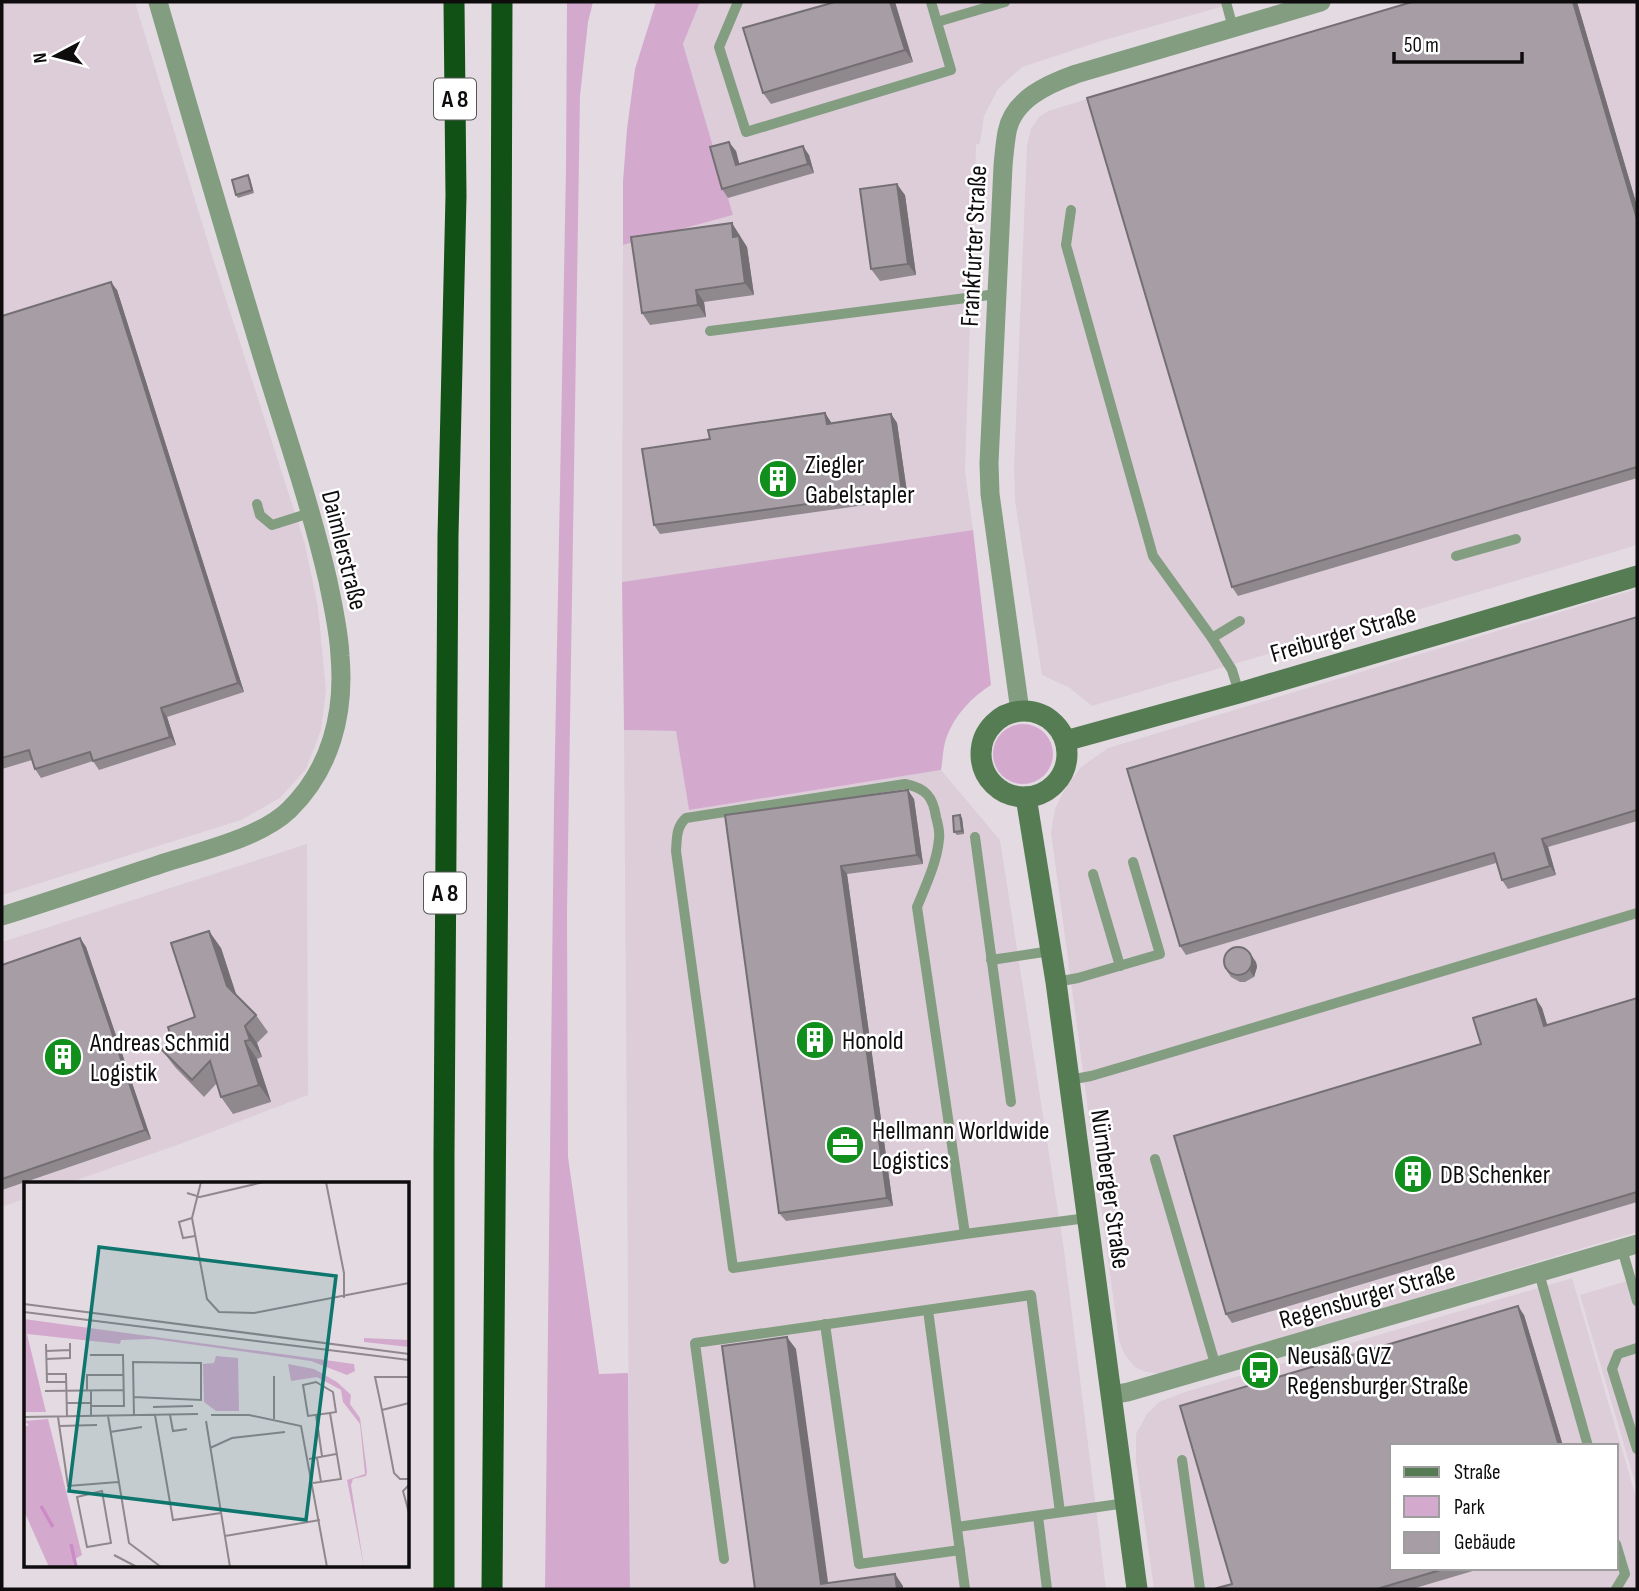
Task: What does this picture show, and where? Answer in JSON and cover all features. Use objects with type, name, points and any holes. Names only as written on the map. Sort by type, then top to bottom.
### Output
[{"type":"highway","name":"A 8","points":[[444,1589],[447,619],[456,196],[454,2]]},
{"type":"highway","name":"A 8","points":[[492,1589],[502,2]]},
{"type":"street","name":"Daimlerstraße","points":[[2,916],[205,850],[272,824],[302,796],[325,761],[333,741],[338,714],[340,656],[334,609],[310,513],[228,245],[158,2]]},
{"type":"street","name":"Frankfurter Straße","points":[[1020,711],[990,494],[989,463],[1007,129],[1018,109],[1035,93],[1054,82],[1321,2]]},
{"type":"street","name":"Freiburger Straße","points":[[1065,741],[1637,576]]},
{"type":"street","points":[[1020,711],[1045,716],[1055,724],[1065,741],[1067,761],[1062,775],[1053,786],[1041,794],[1026,797],[998,789],[988,778],[982,764],[981,750],[985,736],[994,723],[1006,715],[1020,711]]},
{"type":"street","name":"Nürnberger Straße","points":[[1026,797],[1056,982],[1137,1589]]},
{"type":"street","name":"Regensburger Straße","points":[[1111,1395],[1630,1246]]},
{"type":"lane","points":[[738,2],[719,47],[746,132],[951,70],[931,2]]},
{"type":"lane","points":[[937,22],[1005,2]]},
{"type":"lane","points":[[1226,2],[1233,28]]},
{"type":"lane","points":[[1071,211],[1066,245],[1153,556],[1212,638],[1232,670],[1239,692]]},
{"type":"lane","points":[[710,331],[997,295]]},
{"type":"lane","points":[[257,504],[260,515],[272,525],[310,513]]},
{"type":"lane","points":[[1456,556],[1516,539]]},
{"type":"lane","points":[[1212,638],[1240,621]]},
{"type":"lane","points":[[965,1234],[917,907],[934,863],[940,837],[936,811],[928,793],[905,784],[686,818],[680,823],[676,851],[733,1268],[1087,1218]]},
{"type":"lane","points":[[975,837],[1011,1102]]},
{"type":"lane","points":[[1056,982],[1160,954],[1133,862]]},
{"type":"lane","points":[[1093,874],[1120,966]]},
{"type":"lane","points":[[1068,1080],[1122,1067],[1637,913]]},
{"type":"lane","points":[[991,960],[1051,951]]},
{"type":"lane","points":[[1155,1159],[1216,1367]]},
{"type":"lane","points":[[1630,1246],[1637,1301]]},
{"type":"lane","points":[[1539,1273],[1587,1444]]},
{"type":"lane","points":[[724,1559],[695,1343],[1031,1295],[1060,1513]]},
{"type":"lane","points":[[928,1310],[965,1589]]},
{"type":"lane","points":[[825,1324],[859,1564],[960,1550]]},
{"type":"lane","points":[[1637,1348],[1618,1354],[1612,1368],[1637,1449]]},
{"type":"lane","points":[[1182,1460],[1200,1589]]},
{"type":"lane","points":[[957,1527],[1126,1503]]},
{"type":"lane","points":[[1038,1516],[1047,1589]]},
{"type":"lane","points":[[1616,1589],[1625,1574],[1618,1551]]},
{"type":"shaded area","points":[[2,2],[135,2],[213,259],[305,544],[318,608],[326,690],[321,730],[306,769],[280,798],[241,820],[2,895]]},
{"type":"shaded area","points":[[700,2],[1238,2],[1101,41],[1022,67],[998,89],[984,116],[980,143],[976,145],[965,471],[973,530],[622,582],[623,245],[733,215],[683,44]]},
{"type":"shaded area","points":[[1409,2],[1637,2],[1637,545],[1092,706],[1070,688],[1042,675],[1015,501],[1014,468],[1027,146],[1031,129],[1039,117],[1048,111]]},
{"type":"shaded area","points":[[1637,589],[1637,1232],[1161,1374],[1136,1368],[1125,1355],[1119,1341],[1051,832],[1055,809],[1065,789],[1081,767],[1108,748]]},
{"type":"shaded area","points":[[624,730],[676,731],[689,810],[941,770],[1000,840],[1064,1250],[1106,1589],[630,1589]]},
{"type":"shaded area","points":[[307,844],[308,1095],[71,1182],[24,1182],[24,1199],[2,1207],[2,942]]},
{"type":"shaded area","points":[[1572,1278],[1637,1501],[1637,1589],[1154,1589],[1136,1461],[1136,1434],[1147,1414],[1159,1402],[1185,1392]]},
{"type":"shaded area","points":[[1637,1278],[1637,1489],[1580,1295]]},
{"type":"green space","points":[[567,2],[593,2],[588,22],[580,96],[567,912],[568,1157],[599,1374],[628,1373],[630,1589],[545,1589]]},
{"type":"green space","points":[[656,2],[700,2],[683,44],[733,215],[623,245],[623,181],[635,69]]},
{"type":"green space","points":[[973,530],[991,685],[971,701],[950,728],[941,770],[689,810],[676,731],[624,730],[622,582]]},
{"type":"green space","points":[[1023,724],[1044,733],[1053,754],[1044,775],[1023,784],[1002,775],[993,754],[1002,733]]},
{"type":"building","points":[[835,2],[890,2],[905,50],[763,93],[743,28]]},
{"type":"building","points":[[1412,2],[1573,2],[1637,219],[1637,467],[1232,587],[1087,98]]},
{"type":"building","points":[[729,142],[736,165],[803,146],[808,164],[722,189],[710,147]]},
{"type":"building","points":[[248,175],[252,190],[236,195],[232,180]]},
{"type":"building","points":[[897,184],[908,264],[871,269],[860,189]]},
{"type":"building","points":[[732,223],[733,237],[739,236],[745,283],[696,290],[698,305],[642,313],[631,237]]},
{"type":"building","points":[[111,282],[238,683],[161,708],[170,737],[93,761],[90,752],[35,769],[29,750],[2,758],[2,316]]},
{"type":"building","name":"Ziegler Gabelstapler","points":[[825,413],[827,424],[891,414],[902,491],[654,525],[642,449],[710,439],[708,430]]},
{"type":"building","points":[[1637,617],[1637,810],[1542,839],[1550,866],[1502,880],[1494,853],[1180,946],[1127,769]]},
{"type":"building","name":"Honold","points":[[908,790],[917,855],[841,866],[887,1198],[779,1213],[725,815]]},
{"type":"building","points":[[960,815],[962,831],[954,832],[953,816]]},
{"type":"building","points":[[209,931],[227,986],[256,1015],[245,1026],[250,1040],[245,1041],[259,1085],[221,1097],[210,1061],[192,1080],[162,1050],[172,1040],[168,1027],[195,1017],[171,943]]},
{"type":"building","name":"Andreas Schmid Logistik","points":[[80,938],[145,1130],[2,1179],[2,965]]},
{"type":"building","points":[[1238,947],[1248,951],[1252,961],[1248,971],[1238,975],[1228,971],[1224,961],[1228,951]]},
{"type":"building","name":"DB Schenker","points":[[1637,998],[1637,1192],[1226,1314],[1174,1136],[1481,1044],[1473,1018],[1536,999],[1544,1026]]},
{"type":"building","points":[[1518,1306],[1558,1444],[1390,1444],[1390,1570],[1440,1570],[1377,1589],[1218,1589],[1232,1584],[1180,1406]]},
{"type":"building","points":[[787,1337],[821,1584],[895,1574],[897,1589],[755,1589],[722,1346]]},
{"type":"place","name":"Ziegler Gabelstapler","points":[[778,479]]},
{"type":"place","name":"Honold","points":[[815,1040]]},
{"type":"place","name":"Andreas Schmid Logistik","points":[[63,1057]]},
{"type":"place","name":"Hellmann Worldwide Logistics","points":[[845,1145]]},
{"type":"place","name":"DB Schenker","points":[[1413,1174]]},
{"type":"place","name":"Neusäß GVZ Regensburger Straße","points":[[1260,1370]]}]
